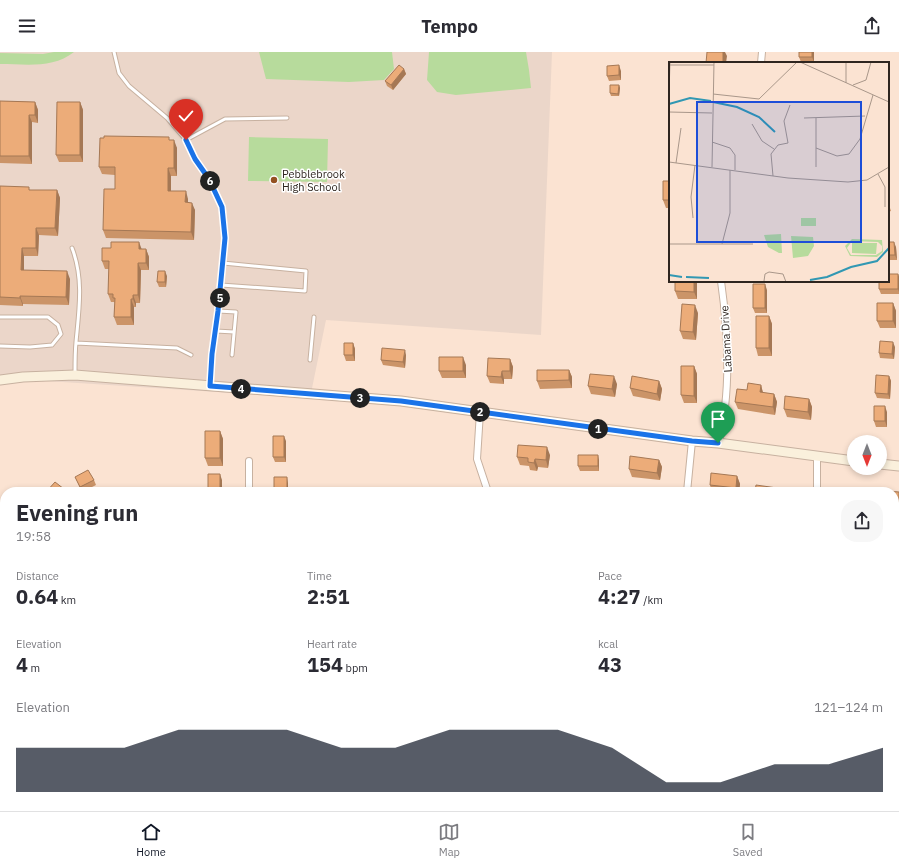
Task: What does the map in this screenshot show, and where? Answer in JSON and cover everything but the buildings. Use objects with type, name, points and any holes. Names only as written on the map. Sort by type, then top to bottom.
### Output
[{"type":"street","points":[[761,62],[762,52]]},
{"type":"street","name":"Labama Drive","points":[[718,443],[722,434],[727,396],[729,353],[721,282]]},
{"type":"street","points":[[0,380],[23,377],[74,375],[401,401],[692,441],[847,460]]},
{"type":"street","points":[[480,412],[477,459],[486,487]]},
{"type":"street","points":[[687,487],[692,441]]},
{"type":"street","points":[[817,456],[817,487]]},
{"type":"street","points":[[249,462],[249,487]]},
{"type":"street","points":[[887,465],[899,466]]},
{"type":"lane","points":[[114,52],[119,73],[129,86],[167,118],[186,140],[195,159],[209,179],[222,207],[225,238],[216,331],[212,354],[210,386]]},
{"type":"lane","points":[[186,140],[225,120],[287,118]]},
{"type":"lane","points":[[72,248],[77,260],[80,277],[74,375]]},
{"type":"lane","points":[[221,285],[305,291],[306,271],[223,263]]},
{"type":"lane","points":[[218,311],[236,312],[232,355]]},
{"type":"lane","points":[[0,317],[48,317],[58,325],[60,334],[52,345],[30,347],[0,346]]},
{"type":"lane","points":[[310,360],[314,317]]},
{"type":"lane","points":[[216,331],[234,332]]},
{"type":"lane","points":[[76,343],[177,348],[192,355]]},
{"type":"shaded area","name":"Pebblebrook High School","points":[[0,52],[552,52],[541,335],[326,320],[310,398],[16,379],[0,384]]},
{"type":"green space","points":[[54,52],[74,52],[57,61],[48,63],[29,65],[0,64],[0,53],[43,54]]},
{"type":"green space","points":[[259,52],[392,52],[394,69],[384,80],[349,82],[266,79]]},
{"type":"green space","points":[[429,52],[526,52],[531,88],[456,95],[437,92],[427,80]]},
{"type":"green space","points":[[249,137],[328,139],[327,182],[248,181]]},
{"type":"place","name":"Pebblebrook High School","points":[[274,180]]},
{"type":"route","points":[[186,140],[195,159],[209,179],[222,207],[225,238],[216,331],[212,354],[210,386],[401,401],[692,441],[718,443]]}]
